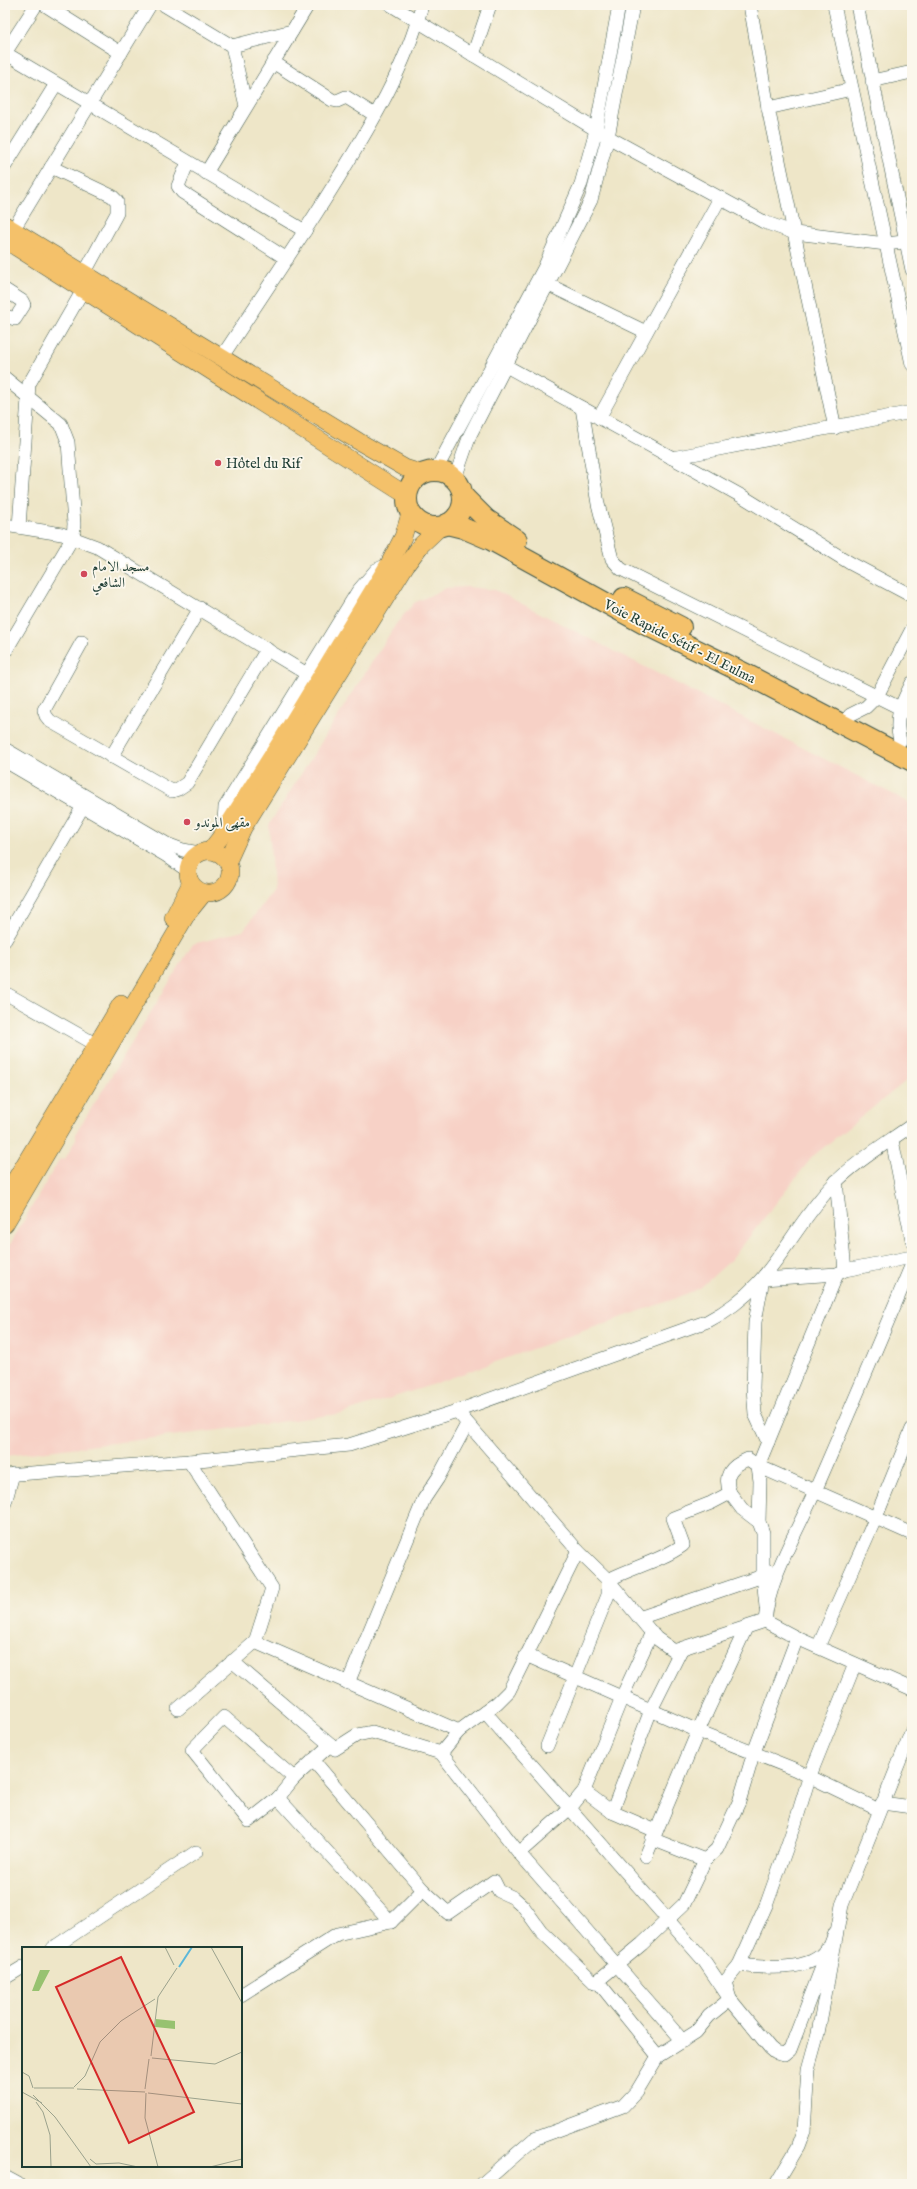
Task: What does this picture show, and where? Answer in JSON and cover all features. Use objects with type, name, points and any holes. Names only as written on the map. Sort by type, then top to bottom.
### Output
[{"type":"highway","points":[[443,471],[459,487],[460,513],[444,525],[423,525],[410,514],[407,506],[406,495],[408,486],[428,472],[443,471]]},
{"type":"highway","name":"Voie Rapide Sétif - El Eulma","points":[[459,487],[496,527],[528,547],[906,744]]},
{"type":"highway","name":"Voie Rapide Sétif - El Eulma","points":[[444,525],[463,528],[491,540],[646,625],[748,675],[912,761]]},
{"type":"main road","points":[[8,232],[406,495]]},
{"type":"main road","points":[[84,282],[221,358],[405,468],[428,472]]},
{"type":"main road","points":[[5,1224],[10,1193],[102,1048],[194,882],[191,861],[204,852],[223,834],[282,740],[388,564],[403,537],[410,514]]},
{"type":"main road","points":[[194,882],[215,893],[225,886],[230,876],[228,861],[243,828],[406,565],[422,545],[444,525]]},
{"type":"main road","points":[[204,852],[220,854],[228,861]]},
{"type":"street","points":[[36,5],[5,53],[305,231]]},
{"type":"street","points":[[45,5],[121,53]]},
{"type":"street","points":[[8,232],[52,167],[150,5]]},
{"type":"street","points":[[164,5],[232,46],[292,31]]},
{"type":"street","points":[[206,173],[308,5]]},
{"type":"street","points":[[391,5],[608,137],[764,222],[795,233],[886,244],[909,241]]},
{"type":"street","points":[[221,358],[305,231],[375,115],[397,72],[418,21],[422,5]]},
{"type":"street","points":[[473,55],[490,5]]},
{"type":"street","points":[[428,472],[455,436],[544,268],[581,184],[596,130],[619,5]]},
{"type":"street","points":[[459,487],[470,435],[549,285],[591,200],[608,137],[633,5]]},
{"type":"street","points":[[750,5],[768,108],[835,428]]},
{"type":"street","points":[[834,5],[912,364]]},
{"type":"street","points":[[857,5],[872,81],[909,241],[912,270]]},
{"type":"street","points":[[232,46],[246,106]]},
{"type":"street","points":[[273,62],[332,100],[337,101],[346,97],[375,115]]},
{"type":"street","points":[[872,81],[912,72]]},
{"type":"street","points":[[5,166],[56,84]]},
{"type":"street","points":[[768,108],[852,89]]},
{"type":"street","points":[[188,162],[179,180],[178,186],[182,192],[286,259]]},
{"type":"street","points":[[18,526],[29,384],[84,282],[117,213],[117,202],[112,196],[52,167]]},
{"type":"street","points":[[599,418],[720,198]]},
{"type":"street","points":[[549,285],[646,332]]},
{"type":"street","points":[[5,290],[22,301],[24,305],[15,320],[5,316]]},
{"type":"street","points":[[506,366],[745,498],[850,563],[912,596]]},
{"type":"street","points":[[5,378],[61,424],[65,432],[70,472],[73,537],[5,652]]},
{"type":"street","points":[[582,408],[598,504],[612,559],[621,569],[912,714]]},
{"type":"street","points":[[672,458],[835,428],[912,412]]},
{"type":"street","points":[[5,525],[18,526],[73,537],[97,547],[307,674]]},
{"type":"street","points":[[223,834],[225,807],[358,591],[376,570],[388,564]]},
{"type":"street","points":[[111,757],[200,608]]},
{"type":"street","points":[[850,715],[866,707],[876,696],[912,629]]},
{"type":"street","points":[[82,642],[44,710],[46,716],[50,721],[172,791],[178,789],[186,783],[267,649]]},
{"type":"street","points":[[906,744],[897,722],[900,708],[912,683]]},
{"type":"street","points":[[5,749],[167,844],[183,850],[204,852]]},
{"type":"street","points":[[5,762],[167,856],[194,882]]},
{"type":"street","points":[[5,940],[82,808]]},
{"type":"street","points":[[5,993],[102,1048]]},
{"type":"street","points":[[5,1503],[9,1475],[189,1461],[349,1445],[456,1412],[708,1321],[738,1304],[763,1279],[836,1181],[912,1125]]},
{"type":"street","points":[[892,1140],[912,1240]]},
{"type":"street","points":[[765,1621],[766,1607],[763,1576],[763,1533],[759,1522],[760,1481],[758,1466],[841,1272],[836,1181]]},
{"type":"street","points":[[763,1279],[841,1272],[912,1257]]},
{"type":"street","points":[[766,1607],[774,1582],[912,1264]]},
{"type":"street","points":[[763,1279],[755,1322],[753,1388],[755,1414],[768,1442]]},
{"type":"street","points":[[456,1412],[578,1551],[608,1580],[639,1618],[666,1647],[674,1652],[765,1621],[797,1638],[912,1689]]},
{"type":"street","points":[[348,1683],[424,1499],[438,1478],[467,1424]]},
{"type":"street","points":[[818,1647],[876,1517],[912,1429]]},
{"type":"street","points":[[759,1522],[742,1509],[730,1493],[726,1482],[729,1473],[742,1461],[748,1459],[758,1466],[912,1534]]},
{"type":"street","points":[[178,1709],[255,1642],[272,1588],[189,1461]]},
{"type":"street","points":[[608,1580],[630,1568],[668,1556],[684,1545],[673,1518],[711,1503],[730,1493]]},
{"type":"street","points":[[441,1753],[459,1731],[485,1712],[509,1691],[578,1551]]},
{"type":"street","points":[[639,1618],[763,1576],[786,1555]]},
{"type":"street","points":[[547,1746],[608,1595],[608,1580]]},
{"type":"street","points":[[646,1856],[698,1731],[746,1628]]},
{"type":"street","points":[[519,1853],[570,1808],[584,1791],[622,1697],[652,1632]]},
{"type":"street","points":[[595,1983],[668,1920],[684,1904],[705,1860],[717,1849],[739,1802],[754,1752],[797,1638]]},
{"type":"street","points":[[255,1642],[459,1731]]},
{"type":"street","points":[[612,1812],[651,1710],[681,1650]]},
{"type":"street","points":[[526,1655],[698,1731],[794,1769],[809,1778],[881,1806],[912,1807]]},
{"type":"street","points":[[232,1662],[335,1750],[357,1735],[372,1732],[441,1753],[519,1853],[683,2041]]},
{"type":"street","points":[[730,1999],[725,1982],[739,1965],[767,1903],[795,1824],[809,1778],[855,1664]]},
{"type":"street","points":[[485,1712],[705,1962],[730,1999],[770,2048],[776,2053],[784,2055],[790,2050],[835,1933]]},
{"type":"street","points":[[294,1778],[224,1717],[192,1750],[249,1821],[278,1798],[294,1778],[330,1745]]},
{"type":"street","points":[[776,2184],[798,2147],[804,2131],[808,2069],[829,1975],[835,1933],[842,1905],[912,1730]]},
{"type":"street","points":[[313,1760],[423,1890],[448,1913],[494,1881],[499,1891],[514,1898],[523,1906],[541,1931],[595,1983],[599,1983],[658,2056]]},
{"type":"street","points":[[584,1791],[612,1812],[705,1860]]},
{"type":"street","points":[[278,1798],[391,1922]]},
{"type":"street","points":[[54,1947],[196,1852]]},
{"type":"street","points":[[242,1994],[337,1934],[391,1922],[423,1890]]},
{"type":"street","points":[[739,1965],[801,1965],[812,1963],[824,1952],[835,1933]]},
{"type":"street","points":[[5,1978],[22,1968]]},
{"type":"street","points":[[482,2184],[534,2139],[623,2106],[637,2090],[658,2056],[696,2032],[709,2016],[730,1999]]},
{"type":"street","points":[[5,2177],[18,2184]]},
{"type":"shaded area","points":[[468,587],[495,590],[912,804],[912,1076],[813,1156],[731,1260],[700,1288],[674,1299],[428,1386],[344,1413],[228,1429],[5,1456],[5,1253],[59,1160],[65,1159],[76,1139],[76,1133],[193,944],[243,931],[273,890],[269,825],[396,624],[414,603],[446,588]]},
{"type":"place","name":"Hôtel du Rif","points":[[218,463]]},
{"type":"place","name":"مسجد الامام الشافعي","points":[[84,574]]},
{"type":"place","name":"مقهى الموندو","points":[[187,822]]}]
